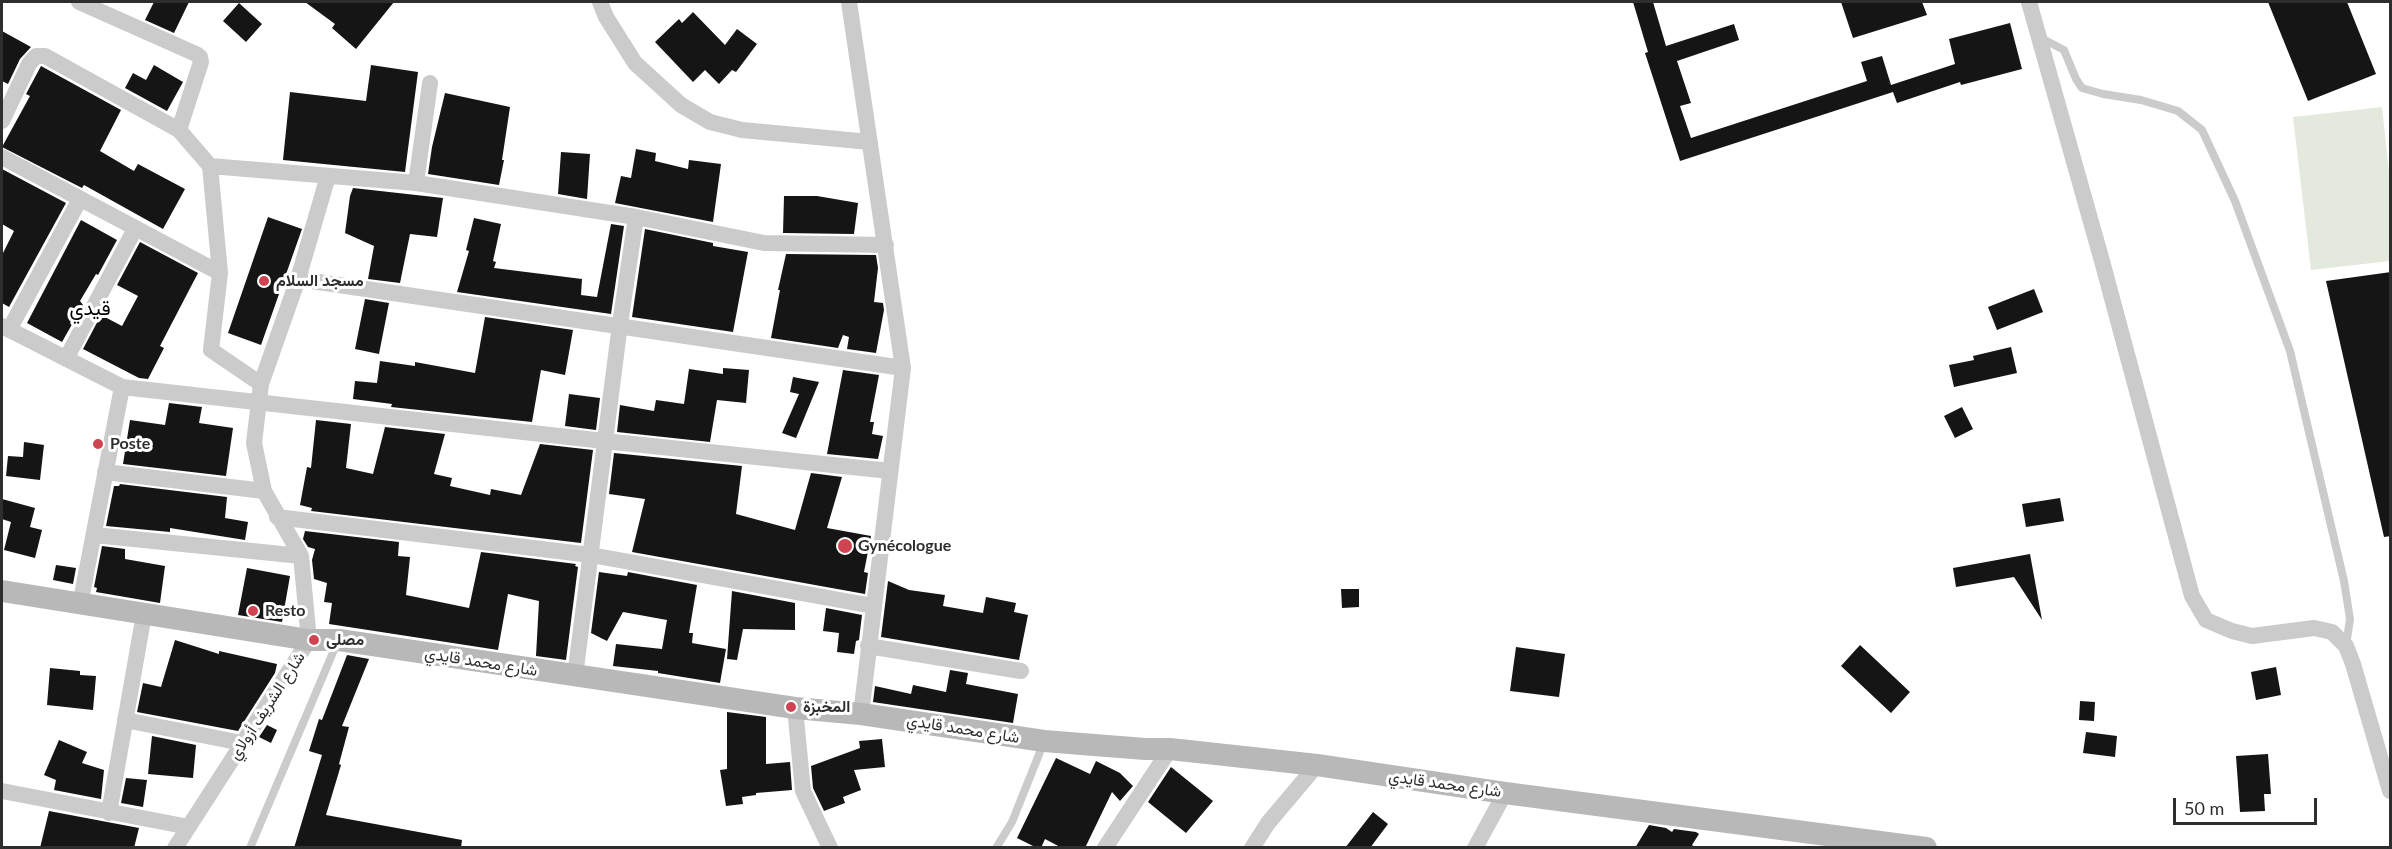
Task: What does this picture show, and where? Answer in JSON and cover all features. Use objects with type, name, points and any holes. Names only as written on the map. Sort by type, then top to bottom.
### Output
[{"type":"main road","name":"شارع محمد قايدي","points":[[2,591],[309,640],[339,640],[795,708],[861,714],[1044,741],[1145,750],[1170,748],[1317,765],[1505,793],[1926,848]]},
{"type":"street","points":[[79,2],[200,57],[201,62],[180,130]]},
{"type":"street","points":[[600,2],[606,17],[635,63],[681,105],[710,122],[742,130],[870,142]]},
{"type":"street","points":[[849,2],[903,368],[861,714]]},
{"type":"street","points":[[2029,2],[2192,596],[2206,620],[2232,631],[2252,636],[2314,628],[2332,632],[2346,646],[2391,791]]},
{"type":"street","points":[[2,121],[7,97],[36,56],[45,56],[180,130],[210,166],[220,273],[211,350],[261,384]]},
{"type":"street","points":[[416,183],[430,82]]},
{"type":"street","points":[[2,157],[220,273]]},
{"type":"street","points":[[210,166],[416,183],[636,218],[764,243],[886,245]]},
{"type":"street","name":"شارع الشريف أزولاي","points":[[175,848],[309,640],[301,556],[264,491],[254,443],[261,384],[298,279],[328,176]]},
{"type":"street","points":[[80,199],[5,328],[122,387],[890,471]]},
{"type":"street","points":[[575,676],[604,441],[636,218]]},
{"type":"street","points":[[66,359],[135,229]]},
{"type":"street","points":[[298,279],[620,324],[903,368]]},
{"type":"street","points":[[80,605],[122,387]]},
{"type":"street","points":[[105,472],[264,491]]},
{"type":"street","points":[[277,517],[591,555],[873,606]]},
{"type":"street","points":[[94,535],[301,556]]},
{"type":"street","points":[[109,813],[144,615]]},
{"type":"street","points":[[868,646],[1021,671]]},
{"type":"street","points":[[795,708],[803,791],[830,848]]},
{"type":"street","points":[[125,720],[242,743]]},
{"type":"street","points":[[1105,848],[1170,748]]},
{"type":"street","points":[[1252,848],[1268,823],[1317,765]]},
{"type":"street","points":[[2,791],[189,827]]},
{"type":"street","points":[[1475,848],[1505,793]]},
{"type":"lane","points":[[2040,38],[2064,50],[2082,88],[2141,100],[2178,111],[2202,130],[2235,201],[2290,351],[2344,581],[2350,619],[2346,646]]},
{"type":"lane","points":[[250,848],[339,640]]},
{"type":"lane","points":[[996,848],[1012,822],[1044,741]]},
{"type":"shaded area","points":[[2382,107],[2390,181],[2390,261],[2311,270],[2293,117]]},
{"type":"building","points":[[154,2],[189,2],[174,33],[145,20]]},
{"type":"building","points":[[305,2],[394,2],[356,49],[332,28],[335,24]]},
{"type":"building","points":[[1633,2],[1653,2],[1666,46],[1734,24],[1739,40],[1677,61],[1691,103],[1680,106],[1691,138],[1867,81],[1861,62],[1882,56],[1891,85],[1955,64],[1949,39],[2010,23],[2022,69],[1961,85],[1960,82],[1897,103],[1893,92],[1680,161],[1645,53],[1648,52]]},
{"type":"building","points":[[1841,2],[1922,2],[1927,15],[1853,38]]},
{"type":"building","points":[[2268,2],[2347,2],[2376,74],[2308,101]]},
{"type":"building","points":[[239,3],[262,24],[246,42],[223,21]]},
{"type":"building","points":[[693,12],[725,45],[737,29],[757,44],[736,72],[732,70],[719,84],[705,70],[693,82],[655,42],[679,19],[682,23]]},
{"type":"building","points":[[2,31],[31,47],[20,59],[8,84],[2,81]]},
{"type":"building","points":[[154,65],[183,82],[167,111],[125,88],[133,73],[146,80]]},
{"type":"building","points":[[371,65],[418,72],[405,172],[283,160],[290,92],[366,101]]},
{"type":"building","points":[[41,66],[121,110],[100,151],[134,171],[138,164],[185,189],[163,229],[84,185],[82,188],[2,147],[30,96],[26,94]]},
{"type":"building","points":[[445,93],[510,107],[499,185],[428,174]]},
{"type":"building","points":[[636,149],[656,153],[655,161],[688,169],[689,160],[721,164],[713,222],[615,203],[621,176],[631,178]]},
{"type":"building","points":[[561,152],[590,154],[587,199],[558,194]]},
{"type":"building","points":[[2,169],[66,203],[9,307],[2,303],[2,255],[14,231],[2,224]]},
{"type":"building","points":[[353,188],[443,198],[437,237],[410,234],[400,283],[368,279],[374,246],[345,233]]},
{"type":"building","points":[[784,196],[817,196],[858,203],[854,234],[783,233]]},
{"type":"building","name":"مسجد السلام","points":[[268,217],[302,229],[261,345],[228,333]]},
{"type":"building","points":[[474,218],[501,224],[493,261],[496,262],[494,268],[582,279],[581,295],[597,297],[611,224],[624,226],[611,314],[457,292],[469,251],[466,250]]},
{"type":"building","points":[[81,220],[117,240],[98,275],[96,274],[80,301],[83,305],[62,342],[27,323]]},
{"type":"building","points":[[645,229],[748,252],[733,332],[632,317]]},
{"type":"building","points":[[140,242],[198,273],[160,346],[164,348],[148,379],[139,378],[83,349],[101,315],[122,326],[138,296],[117,285]]},
{"type":"building","points":[[786,254],[876,255],[878,268],[874,302],[883,303],[884,310],[876,353],[847,349],[849,337],[843,335],[838,348],[771,338]]},
{"type":"building","points":[[2391,272],[2391,536],[2384,537],[2326,281]]},
{"type":"building","points":[[2034,289],[2043,312],[1997,330],[1988,307]]},
{"type":"building","points":[[365,299],[389,303],[379,354],[355,349]]},
{"type":"building","points":[[485,317],[573,330],[565,375],[541,370],[532,422],[391,407],[392,404],[353,399],[355,381],[377,383],[380,361],[415,366],[415,362],[475,373]]},
{"type":"building","points":[[2011,347],[2017,373],[1954,387],[1949,365],[1974,360],[1973,356]]},
{"type":"building","points":[[723,368],[749,370],[746,403],[717,400],[710,442],[617,432],[620,405],[654,411],[656,400],[684,404],[689,369],[723,374]]},
{"type":"building","points":[[843,370],[879,375],[870,422],[874,422],[872,434],[883,436],[878,459],[827,454]]},
{"type":"building","points":[[793,377],[819,382],[796,438],[782,433],[799,394],[790,392]]},
{"type":"building","points":[[569,394],[600,398],[596,430],[565,426]]},
{"type":"building","points":[[169,403],[202,407],[199,423],[233,428],[226,476],[123,464],[130,420],[165,425]]},
{"type":"building","points":[[1962,407],[1973,429],[1955,438],[1944,416]]},
{"type":"building","points":[[316,420],[351,424],[346,468],[373,474],[385,427],[445,434],[434,474],[452,478],[450,486],[490,495],[491,489],[521,495],[540,444],[593,450],[581,543],[311,511],[312,508],[300,505],[307,467],[311,468]]},
{"type":"building","points":[[24,442],[44,445],[40,480],[6,476],[8,456],[23,457]]},
{"type":"building","points":[[614,453],[742,466],[736,514],[795,530],[811,473],[842,477],[827,528],[871,536],[864,572],[868,573],[865,594],[632,552],[645,499],[609,494]]},
{"type":"building","points":[[120,484],[227,497],[225,518],[248,522],[245,540],[170,528],[170,532],[106,526],[114,486]]},
{"type":"building","points":[[2060,498],[2064,521],[2026,527],[2022,504]]},
{"type":"building","points":[[2,499],[35,508],[30,527],[42,530],[35,558],[4,550],[11,522],[2,519]]},
{"type":"building","points":[[305,531],[399,542],[398,556],[410,557],[406,595],[469,608],[481,552],[576,564],[575,566],[578,567],[566,660],[536,656],[539,601],[508,594],[498,650],[329,624],[332,603],[324,602],[327,583],[314,579],[312,560],[315,549],[308,547],[303,539]]},
{"type":"building","points":[[102,546],[125,549],[125,559],[165,566],[160,603],[96,592],[97,588],[94,587]]},
{"type":"building","points":[[2030,554],[2042,620],[2014,577],[1956,587],[1953,568]]},
{"type":"building","points":[[56,565],[76,568],[73,584],[53,580]]},
{"type":"building","points":[[247,568],[290,576],[282,622],[238,615]]},
{"type":"building","points":[[599,572],[627,576],[628,572],[697,585],[689,633],[693,633],[692,643],[726,649],[720,683],[658,673],[658,671],[613,666],[616,644],[662,649],[667,620],[623,612],[607,641],[591,633]]},
{"type":"building","points":[[888,581],[909,590],[945,595],[943,606],[983,613],[986,597],[1016,603],[1014,612],[1028,615],[1019,660],[881,637]]},
{"type":"building","points":[[1341,589],[1359,589],[1359,607],[1342,608]]},
{"type":"building","points":[[732,591],[795,603],[795,630],[743,629],[737,660],[727,659]]},
{"type":"building","points":[[826,608],[862,615],[859,640],[856,641],[854,654],[837,652],[839,633],[823,631]]},
{"type":"building","points":[[175,640],[219,654],[219,651],[277,664],[275,673],[238,731],[137,712],[143,683],[161,687]]},
{"type":"building","points":[[1860,645],[1910,692],[1891,713],[1841,666]]},
{"type":"building","points":[[1516,647],[1565,654],[1559,697],[1510,691]]},
{"type":"building","points":[[347,655],[369,659],[342,726],[349,727],[339,764],[341,765],[326,815],[462,840],[461,848],[294,848],[322,755],[309,751],[319,719],[322,720]]},
{"type":"building","points":[[2276,667],[2281,695],[2256,700],[2251,672]]},
{"type":"building","points":[[50,668],[80,671],[80,675],[96,676],[93,710],[47,705]]},
{"type":"building","points":[[950,670],[968,673],[966,684],[1018,694],[1013,723],[873,702],[875,686],[911,694],[913,685],[946,692]]},
{"type":"building","points":[[2080,701],[2095,702],[2094,721],[2079,720]]},
{"type":"building","points":[[727,712],[766,717],[766,764],[790,762],[792,790],[756,793],[756,795],[742,797],[743,804],[726,806],[720,770],[727,769]]},
{"type":"building","points":[[267,725],[277,730],[271,743],[259,737]]},
{"type":"building","points":[[2086,732],[2117,736],[2115,757],[2083,753]]},
{"type":"building","points":[[152,736],[196,745],[193,778],[148,774]]},
{"type":"building","points":[[882,739],[885,767],[854,770],[861,790],[843,797],[845,803],[824,811],[813,788],[811,766],[860,748],[859,741]]},
{"type":"building","points":[[59,740],[87,752],[82,763],[104,770],[101,799],[54,790],[56,780],[44,775]]},
{"type":"building","points":[[2268,754],[2271,794],[2264,794],[2265,811],[2240,812],[2236,756]]},
{"type":"building","points":[[1056,758],[1090,774],[1096,761],[1120,773],[1133,786],[1120,801],[1112,792],[1085,848],[1062,848],[1045,839],[1041,848],[1037,848],[1017,838]]},
{"type":"building","points":[[1171,767],[1213,801],[1186,833],[1148,802]]},
{"type":"building","points":[[126,778],[147,780],[143,807],[121,803]]},
{"type":"building","points":[[49,811],[139,828],[134,848],[40,848]]},
{"type":"building","points":[[1373,812],[1388,824],[1370,848],[1345,848]]},
{"type":"building","points":[[1649,825],[1666,828],[1672,832],[1674,829],[1696,832],[1699,834],[1692,845],[1696,848],[1635,848]]},
{"type":"place","name":"مسجد السلام","points":[[264,281]]},
{"type":"place","name":"Poste","points":[[98,444]]},
{"type":"place","name":"Gynécologue","points":[[845,546]]},
{"type":"place","name":"Resto","points":[[253,611]]},
{"type":"place","name":"مصلى","points":[[314,640]]},
{"type":"place","name":"المخبزة","points":[[791,707]]},
{"type":"district","name":"قيدي","points":[[90,309]]}]
